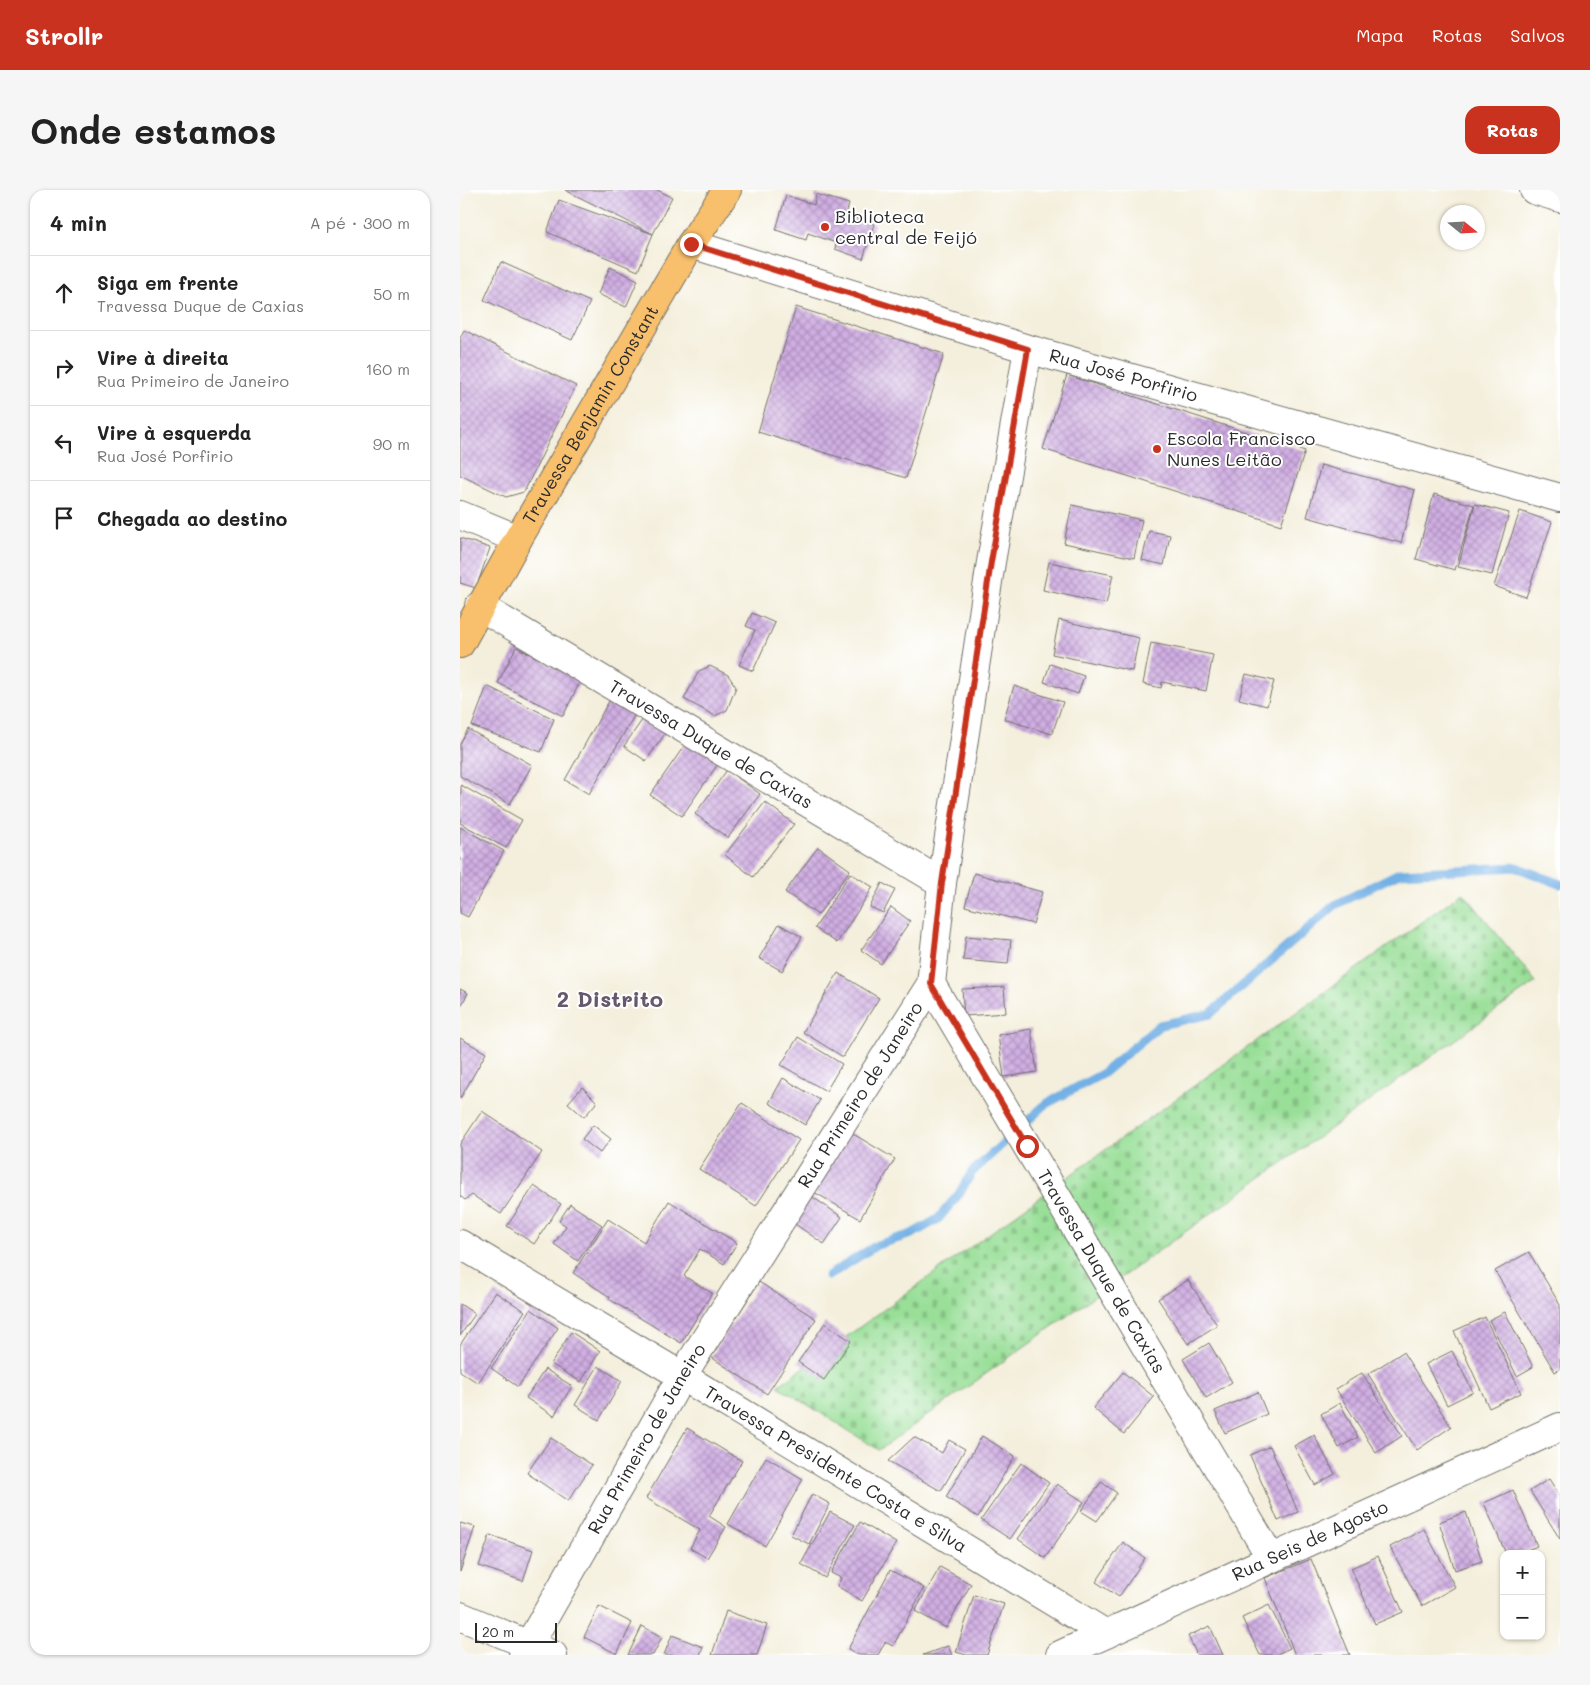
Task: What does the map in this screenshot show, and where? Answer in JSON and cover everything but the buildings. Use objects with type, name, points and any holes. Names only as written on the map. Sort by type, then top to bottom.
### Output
[{"type":"main road","name":"Travessa Benjamin Constant","points":[[460,644],[479,606],[691,244],[727,190]]},
{"type":"street","points":[[1534,190],[1560,198]]},
{"type":"street","name":"Rua José Porfirio","points":[[691,244],[1028,349],[1560,498]]},
{"type":"street","name":"Rua Primeiro de Janeiro","points":[[535,1652],[682,1376],[931,984],[942,883],[991,562],[1028,349]]},
{"type":"street","points":[[460,515],[518,539]]},
{"type":"street","name":"Travessa Duque de Caxias","points":[[479,606],[942,883]]},
{"type":"street","name":"Travessa Duque de Caxias","points":[[931,984],[1271,1558]]},
{"type":"street","name":"Travessa Presidente Costa e Silva","points":[[460,1244],[682,1376],[1106,1634]]},
{"type":"street","name":"Rua Seis de Agosto","points":[[1060,1655],[1560,1427]]},
{"type":"street","points":[[460,1616],[535,1652]]},
{"type":"green space","points":[[1463,892],[1536,982],[879,1450],[778,1386]]},
{"type":"waterway","points":[[828,1276],[877,1245],[912,1234],[938,1219],[959,1194],[972,1172],[1046,1104],[1102,1074],[1160,1025],[1210,1014],[1335,905],[1399,873],[1516,867],[1560,884]]},
{"type":"place","name":"Biblioteca central de Feijó","points":[[825,227]]},
{"type":"place","name":"Escola Francisco Nunes Leitão","points":[[1157,449]]},
{"type":"district","name":"2 Distrito","points":[[610,999]]},
{"type":"route","points":[[691,244],[1028,349],[991,562],[942,883],[931,984],[1027,1146]]}]
